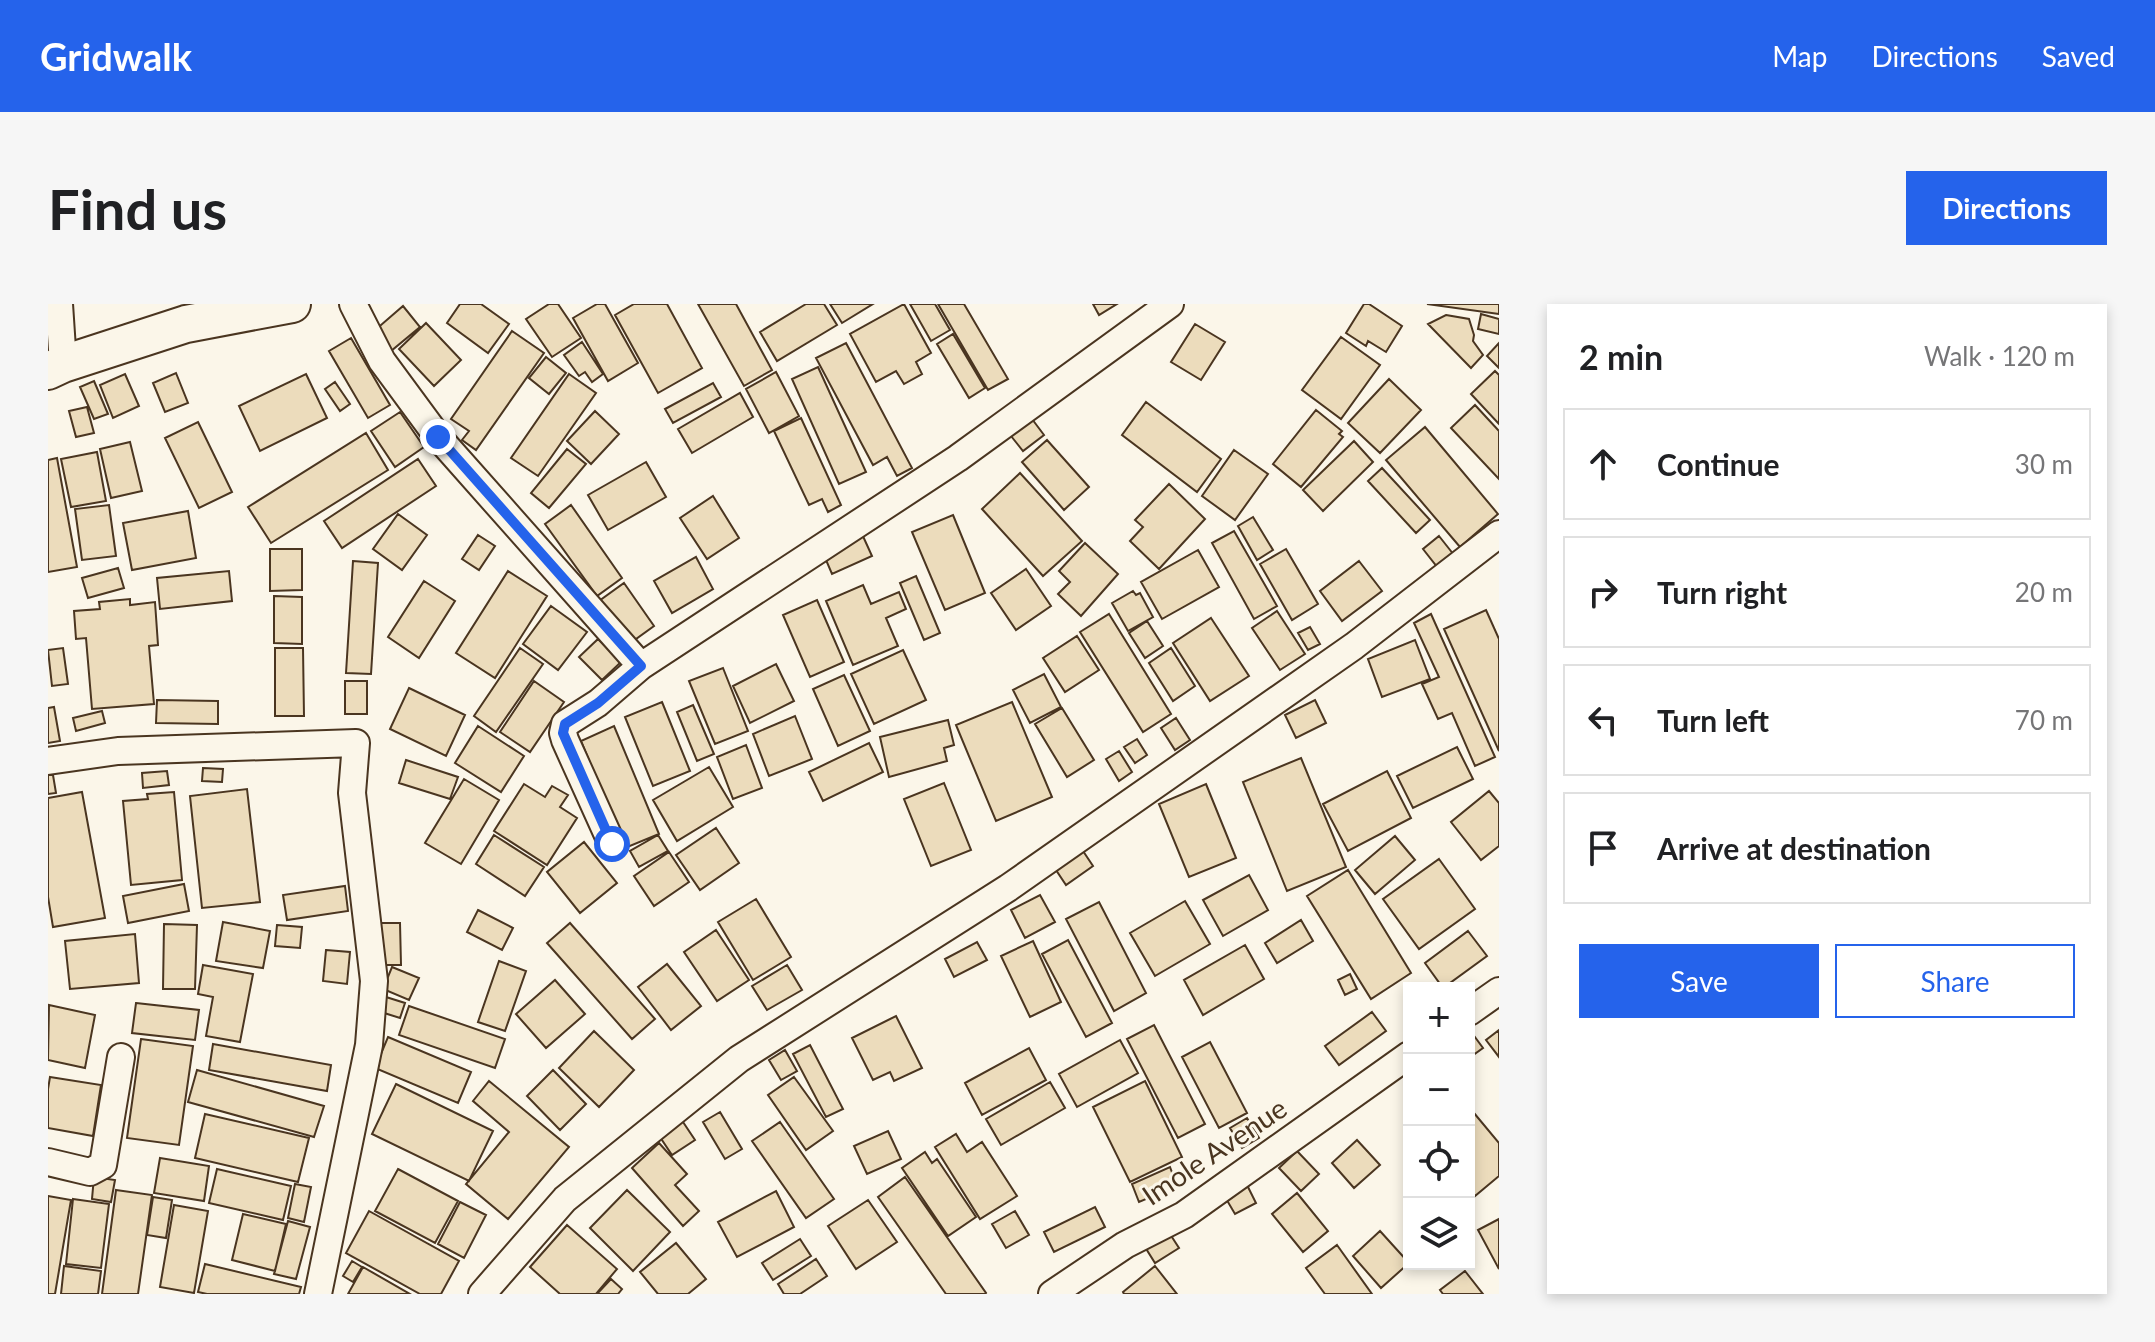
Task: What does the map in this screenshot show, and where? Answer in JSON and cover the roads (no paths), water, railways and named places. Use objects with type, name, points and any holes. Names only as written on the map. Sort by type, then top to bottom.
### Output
[{"type":"street","points":[[59,304],[56,367],[185,314],[292,304]]},
{"type":"street","points":[[353,304],[382,361],[438,437],[641,666]]},
{"type":"street","points":[[612,844],[563,733],[565,724],[598,703],[641,666],[958,458],[1170,304]]},
{"type":"street","points":[[482,1294],[565,1199],[739,1059],[1021,879],[1354,646],[1499,534]]},
{"type":"street","points":[[48,761],[118,751],[356,743],[352,793],[374,981],[369,1045],[318,1294]]},
{"type":"street","points":[[1475,1008],[1499,991]]},
{"type":"street","points":[[48,1162],[90,1172],[103,1165],[121,1057]]},
{"type":"street","name":"Imole Avenue","points":[[1052,1294],[1125,1245],[1184,1215],[1403,1059]]}]
